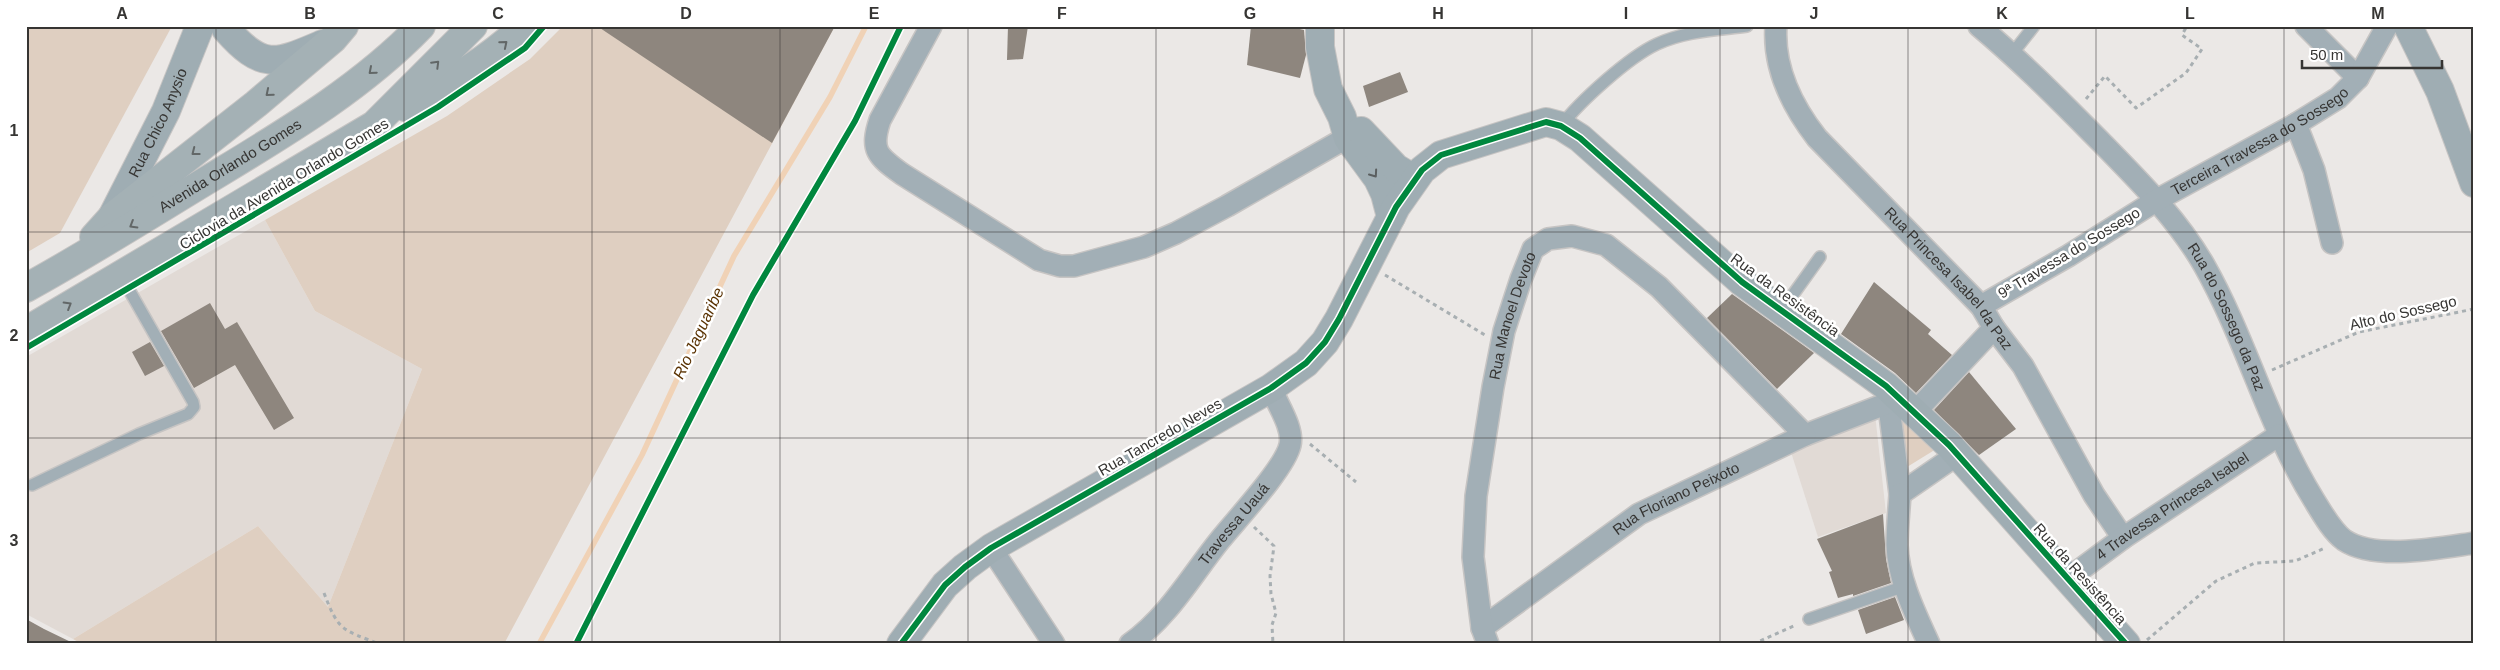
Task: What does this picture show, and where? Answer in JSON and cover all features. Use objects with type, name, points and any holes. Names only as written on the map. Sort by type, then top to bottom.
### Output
[{"type":"main road","name":"Avenida Orlando Gomes","points":[[26,288],[69,264],[314,113],[367,76],[421,26]]},
{"type":"main road","points":[[374,125],[473,26]]},
{"type":"main road","points":[[26,331],[120,274],[469,71],[503,46],[524,26]]},
{"type":"main road","points":[[69,264],[112,217],[256,104],[339,33]]},
{"type":"street","name":"Rua Chico Anysio","points":[[112,217],[166,111],[200,26]]},
{"type":"street","points":[[226,26],[226,29],[238,43],[251,53],[267,60],[286,60],[339,33]]},
{"type":"street","points":[[931,26],[880,120],[875,136],[876,150],[885,162],[902,174],[1050,265],[1074,266],[1105,258],[1176,233],[1350,128]]},
{"type":"street","points":[[1320,26],[1320,48],[1324,76],[1334,104],[1350,128],[1378,179],[1385,194],[1390,217]]},
{"type":"street","name":"Rua Princesa Isabel da Paz","points":[[1776,26],[1776,45],[1782,73],[1789,96],[1800,116],[1817,138],[1981,306],[1994,328],[2023,366],[2094,495],[2123,538]]},
{"type":"street","name":"Rua do Sossego da Paz","points":[[1979,26],[2012,54],[2157,200],[2203,265],[2256,377],[2278,435],[2323,514],[2344,539]]},
{"type":"street","points":[[2306,26],[2358,78]]},
{"type":"street","name":"Terceira Travessa do Sossego","points":[[2157,200],[2296,124],[2338,98],[2358,78],[2388,26]]},
{"type":"street","points":[[2408,26],[2440,91],[2474,183]]},
{"type":"street","name":"Rua da Resistência","points":[[1390,217],[1414,179],[1442,155],[1542,122],[1561,126],[1580,138],[1742,282],[1782,310],[1887,394],[1915,412],[1958,454],[2126,644]]},
{"type":"street","points":[[2296,124],[2314,170],[2332,243]]},
{"type":"street","points":[[1350,128],[1396,168],[1414,179]]},
{"type":"street","name":"9ª Travessa do Sossego","points":[[1981,306],[2068,256],[2157,200]]},
{"type":"street","name":"Rua Tancredo Neves","points":[[901,644],[945,584],[991,548],[1271,388],[1306,363],[1324,342],[1339,319],[1390,217]]},
{"type":"street","name":"Rua Manoel Devoto","points":[[1485,636],[1473,557],[1476,496],[1501,345],[1521,279],[1533,250],[1548,239],[1572,236],[1606,244],[1659,287],[1805,435]]},
{"type":"street","points":[[1915,412],[1994,328]]},
{"type":"street","points":[[1271,388],[1290,432]]},
{"type":"street","points":[[1887,394],[1900,494],[1897,546],[1905,586],[1929,644]]},
{"type":"street","name":"Rua Floriano Peixoto","points":[[1485,636],[1640,514],[1887,394]]},
{"type":"street","name":"Travessa Uauá","points":[[1130,644],[1172,605],[1241,515],[1288,452],[1290,432]]},
{"type":"street","name":"4 Travessa Princesa Isabel","points":[[2069,578],[2123,538],[2278,435]]},
{"type":"street","points":[[1900,494],[1958,454]]},
{"type":"street","points":[[2344,539],[2366,547],[2405,551],[2424,551],[2474,542]]},
{"type":"street","points":[[991,548],[1054,644]]},
{"type":"lane","points":[[1561,126],[1575,108],[1590,94],[1656,44],[1684,35],[1747,26]]},
{"type":"lane","points":[[2012,54],[2034,26]]},
{"type":"lane","points":[[1782,310],[1820,257]]},
{"type":"lane","points":[[32,485],[139,434],[188,414],[194,407],[194,402],[120,274]]},
{"type":"lane","points":[[1809,619],[1905,586]]},
{"type":"path","points":[[2074,115],[2105,76],[2136,108],[2186,73],[2202,49],[2182,35],[2187,26]]},
{"type":"path","points":[[1367,264],[1501,345]]},
{"type":"path","points":[[1290,432],[1313,446],[1356,482]]},
{"type":"path","points":[[1241,515],[1274,546],[1270,576],[1271,594],[1276,613],[1272,625],[1273,644]]},
{"type":"path","points":[[2144,644],[2216,581],[2255,563],[2295,562],[2344,539]]},
{"type":"path","points":[[324,593],[334,620],[343,629],[379,644]]},
{"type":"path","points":[[1753,644],[1809,619]]},
{"type":"shaded area","points":[[26,26],[172,26],[60,233],[26,253]]},
{"type":"shaded area","points":[[563,26],[835,26],[504,644],[82,644],[73,639],[258,526],[328,607],[422,369],[315,311],[265,220],[447,116],[530,59]]},
{"type":"shaded area","points":[[265,220],[315,311],[422,369],[328,607],[258,526],[73,639],[26,614],[26,357]]},
{"type":"shaded area","points":[[1896,401],[1941,446],[1907,467]]},
{"type":"shaded area","points":[[1875,414],[1886,513],[1818,537],[1790,449]]},
{"type":"building","points":[[597,26],[835,26],[772,143]]},
{"type":"building","points":[[1008,26],[1028,26],[1023,59],[1007,60]]},
{"type":"building","points":[[1251,26],[1287,26],[1304,30],[1306,55],[1300,78],[1247,65]]},
{"type":"building","points":[[1400,72],[1408,92],[1369,107],[1363,86]]},
{"type":"building","points":[[1874,282],[1931,330],[1928,334],[1952,355],[1916,393],[1895,373],[1841,334]]},
{"type":"building","points":[[1732,294],[1814,353],[1777,389],[1707,318]]},
{"type":"building","points":[[210,303],[225,329],[237,322],[294,418],[274,430],[235,365],[194,388],[161,331]]},
{"type":"building","points":[[150,342],[164,366],[145,376],[132,352]]},
{"type":"building","points":[[1969,372],[2016,429],[1979,455],[1934,410]]},
{"type":"building","points":[[1883,514],[1886,559],[1891,583],[1853,596],[1853,594],[1838,598],[1829,572],[1832,571],[1817,539]]},
{"type":"building","points":[[1895,597],[1904,620],[1866,634],[1858,610]]},
{"type":"building","points":[[26,619],[44,629],[75,644],[26,644]]},
{"type":"waterway","name":"Rio Jaguaribe","points":[[539,644],[642,455],[734,256],[830,97],[866,26]]},
{"type":"cycle path","name":"Ciclovia da Avenida Orlando Gomes","points":[[26,348],[438,107],[525,48],[544,26]]},
{"type":"cycle path","points":[[576,644],[753,295],[855,121],[901,26]]},
{"type":"cycle path","points":[[901,644],[945,585],[991,548],[1271,388],[1306,363],[1325,342],[1339,319],[1396,207],[1422,170],[1441,155],[1546,122],[1561,126],[1580,138],[1742,282],[1886,386],[1949,445],[2126,644]]}]
